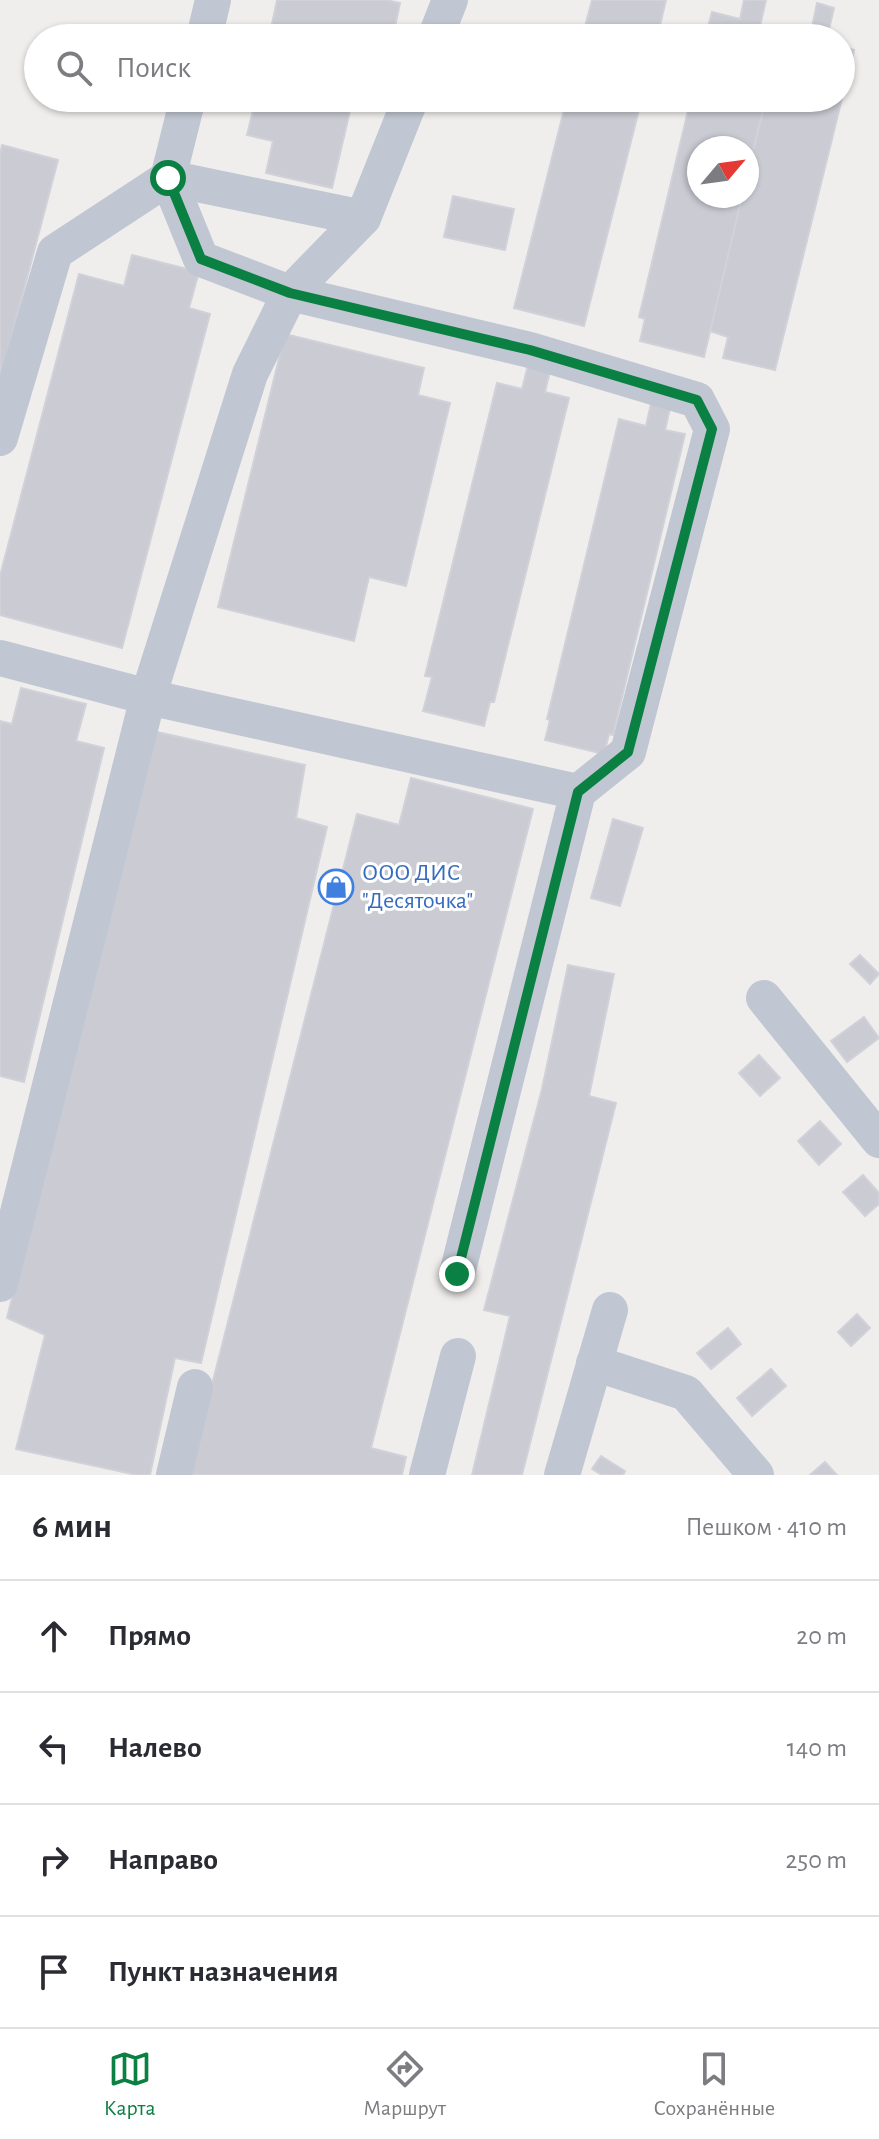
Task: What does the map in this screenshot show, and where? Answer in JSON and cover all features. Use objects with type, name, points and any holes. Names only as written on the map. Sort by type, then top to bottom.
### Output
[{"type":"street","points":[[207,24],[213,0]]},
{"type":"street","points":[[441,24],[450,0]]},
{"type":"street","points":[[184,112],[168,178],[201,259],[290,293],[530,350],[697,400],[712,429],[628,752],[578,792],[457,1274]]},
{"type":"street","points":[[0,1284],[13,1180],[148,697],[250,374],[290,293],[363,218],[405,112]]},
{"type":"street","points":[[0,438],[55,252],[168,178],[363,218]]},
{"type":"street","points":[[0,658],[148,697],[578,792]]},
{"type":"street","points":[[764,998],[879,1140]]},
{"type":"street","points":[[562,1475],[610,1310]]},
{"type":"street","points":[[427,1475],[458,1356]]},
{"type":"street","points":[[594,1363],[686,1393],[756,1475]]},
{"type":"street","points":[[174,1475],[195,1387]]},
{"type":"building","points":[[277,0],[386,0],[400,3],[396,24],[272,24]]},
{"type":"building","points":[[592,0],[666,0],[660,24],[586,24]]},
{"type":"building","points":[[744,0],[766,0],[760,24],[709,24],[712,12],[740,19]]},
{"type":"building","points":[[817,3],[834,8],[830,24],[813,24]]},
{"type":"building","points":[[253,112],[350,112],[332,188],[266,173],[273,141],[247,135]]},
{"type":"building","points":[[563,112],[638,112],[584,326],[514,308]]},
{"type":"building","points":[[688,112],[763,112],[757,136],[687,136],[687,208],[739,208],[704,357],[640,341],[645,319],[639,317]]},
{"type":"building","points":[[763,112],[839,112],[775,370],[723,358],[728,337],[710,331],[739,208],[759,208],[757,136]]},
{"type":"building","points":[[2,145],[58,160],[0,381],[0,154]]},
{"type":"building","points":[[453,196],[514,209],[505,250],[444,237]]},
{"type":"building","points":[[132,255],[199,272],[189,308],[210,314],[122,648],[0,615],[0,576],[79,274],[124,286]]},
{"type":"building","points":[[285,334],[424,368],[418,395],[450,403],[406,586],[369,577],[354,641],[218,607]]},
{"type":"building","points":[[528,365],[550,371],[545,392],[569,398],[494,702],[490,702],[484,726],[423,711],[432,677],[425,676],[497,383],[522,389]]},
{"type":"building","points":[[652,399],[671,404],[665,430],[685,434],[613,735],[609,734],[604,754],[545,740],[550,720],[547,719],[619,419],[646,426]]},
{"type":"building","points":[[21,688],[86,704],[76,741],[104,748],[24,1082],[0,1076],[0,721],[12,724]]},
{"type":"building","points":[[153,731],[305,765],[296,818],[327,827],[201,1363],[175,1358],[150,1475],[137,1475],[16,1449],[45,1335],[7,1318]]},
{"type":"building","points":[[411,778],[533,809],[371,1448],[406,1457],[402,1475],[189,1475],[357,814],[399,825]]},
{"type":"building","points":[[613,819],[643,828],[620,906],[591,898]]},
{"type":"building","points":[[860,955],[879,974],[870,984],[850,964]]},
{"type":"building","points":[[568,965],[614,974],[589,1096],[616,1103],[522,1475],[472,1475],[510,1316],[484,1310],[542,1089]]},
{"type":"building","points":[[864,1017],[879,1038],[847,1062],[831,1041]]},
{"type":"building","points":[[759,1055],[780,1078],[760,1096],[739,1073]]},
{"type":"building","points":[[820,1121],[841,1144],[819,1165],[798,1141]]},
{"type":"building","points":[[863,1175],[879,1193],[879,1204],[865,1216],[843,1192]]},
{"type":"building","points":[[857,1314],[870,1328],[851,1346],[838,1332]]},
{"type":"building","points":[[728,1328],[741,1344],[711,1369],[697,1353]]},
{"type":"building","points":[[771,1369],[786,1386],[752,1416],[737,1398]]},
{"type":"building","points":[[601,1456],[625,1471],[623,1475],[602,1475],[592,1469]]},
{"type":"building","points":[[825,1462],[837,1475],[810,1475]]},
{"type":"place","name":"ООО ДИС \"Десяточка\"","points":[[336,887]]},
{"type":"route","points":[[168,178],[201,259],[290,293],[530,350],[697,400],[712,429],[628,752],[578,792],[457,1274]]}]
